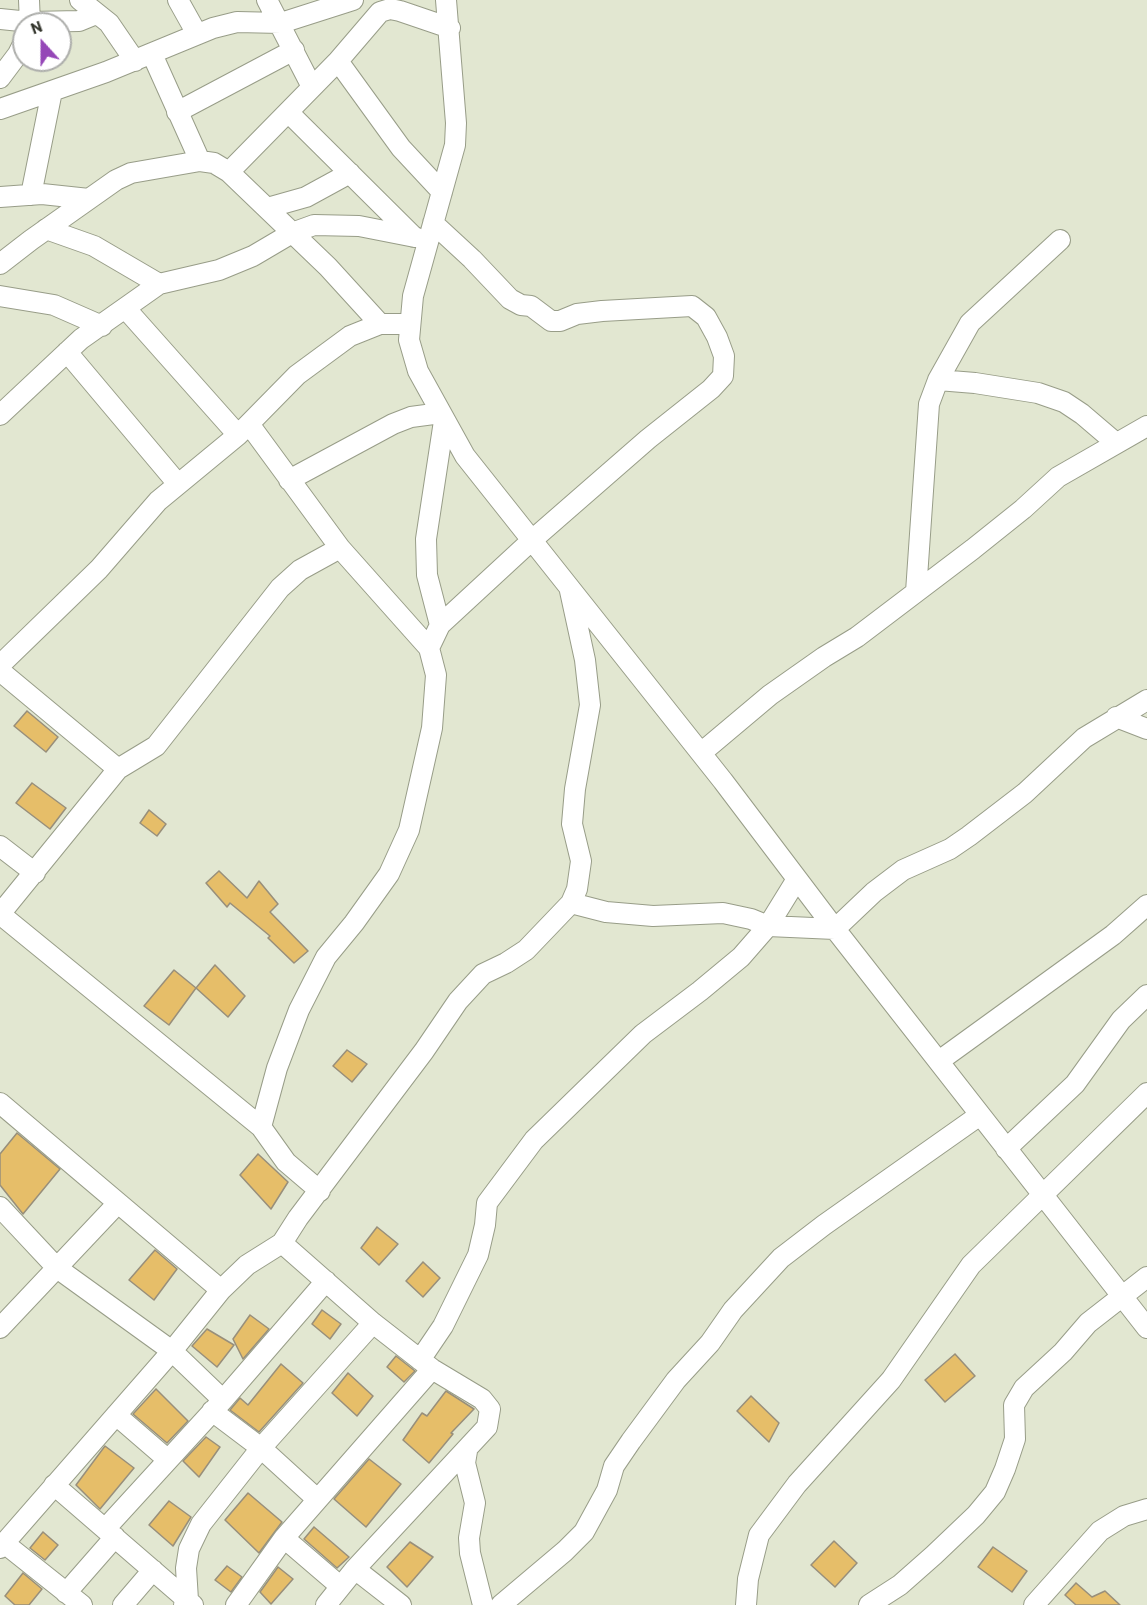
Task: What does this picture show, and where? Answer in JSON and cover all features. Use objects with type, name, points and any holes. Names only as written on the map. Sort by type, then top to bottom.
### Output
[{"type":"street","points":[[80,0],[109,23],[143,57],[177,112],[200,161]]},
{"type":"street","points":[[178,0],[197,34]]},
{"type":"street","points":[[267,0],[281,23],[312,87]]},
{"type":"street","points":[[2,106],[52,91],[213,28],[237,22],[281,23],[353,0]]},
{"type":"street","points":[[446,0],[456,123],[455,145],[433,223],[420,242],[409,324],[409,340],[418,372],[465,456],[701,753],[835,929],[1147,1328]]},
{"type":"street","points":[[229,172],[338,61],[380,12],[390,9],[400,10],[450,28]]},
{"type":"street","points":[[72,21],[96,14]]},
{"type":"street","points":[[177,112],[294,50]]},
{"type":"street","points":[[338,61],[401,148],[442,192]]},
{"type":"street","points":[[0,78],[12,62]]},
{"type":"street","points":[[31,195],[52,91]]},
{"type":"street","points":[[288,112],[420,242]]},
{"type":"street","points":[[0,264],[89,199],[131,173],[200,161],[214,163],[229,172],[292,232],[328,267],[380,324]]},
{"type":"street","points":[[267,208],[306,197],[350,173]]},
{"type":"street","points":[[0,197],[42,194],[89,199]]},
{"type":"street","points":[[429,648],[441,625],[531,541],[648,439],[711,389],[723,376],[724,356],[717,337],[705,317],[692,306],[602,311],[577,314],[560,321],[551,321],[531,306],[521,305],[510,299],[433,223]]},
{"type":"street","points":[[0,415],[81,339],[159,284],[228,266],[253,256],[292,232],[314,225],[359,225],[420,242]]},
{"type":"street","points":[[46,229],[94,246],[159,284]]},
{"type":"street","points":[[916,592],[929,405],[938,380],[970,323],[1060,240]]},
{"type":"street","points":[[0,296],[54,305],[102,326]]},
{"type":"street","points":[[126,309],[289,480],[340,548],[429,648],[436,675],[432,728],[409,831],[389,874],[326,957],[304,999],[277,1068],[261,1126]]},
{"type":"street","points":[[0,664],[99,569],[158,501],[243,430],[297,375],[350,336],[380,324],[409,324]]},
{"type":"street","points":[[67,352],[178,484]]},
{"type":"street","points":[[938,380],[1038,393],[1064,402],[1116,443]]},
{"type":"street","points":[[289,480],[393,424],[411,417],[442,417]]},
{"type":"street","points":[[441,625],[427,575],[426,539],[442,417]]},
{"type":"street","points":[[701,753],[770,695],[857,637],[916,592],[1023,509],[1058,477],[1147,426]]},
{"type":"street","points":[[320,1191],[286,1162],[261,1126],[0,914],[118,769],[156,746],[280,588],[300,570],[340,548]]},
{"type":"street","points":[[82,1605],[2,1545],[172,1351],[220,1290],[247,1264],[282,1243],[298,1218],[424,1051],[458,1001],[483,974],[526,950],[571,903],[577,889],[581,861],[572,824],[575,789],[590,705],[585,660],[570,588]]},
{"type":"street","points":[[0,671],[118,769]]},
{"type":"street","points":[[571,903],[606,912],[653,916],[723,913],[751,919],[768,926],[835,929],[874,892],[903,870],[950,849],[969,836],[1024,794],[1084,738],[1147,700]]},
{"type":"street","points":[[1116,717],[1147,729]]},
{"type":"street","points":[[0,846],[35,873]]},
{"type":"street","points":[[246,1601],[284,1538],[426,1364],[478,1256],[487,1203],[534,1140],[643,1034],[741,957],[768,926],[797,879]]},
{"type":"street","points":[[939,1061],[1113,935],[1147,905]]},
{"type":"street","points":[[1006,1149],[1075,1084],[1121,1020],[1147,995]]},
{"type":"street","points":[[746,1605],[748,1579],[759,1535],[797,1484],[891,1380],[971,1264],[1147,1093]]},
{"type":"street","points":[[4,1114],[118,1203],[220,1290]]},
{"type":"street","points":[[501,1605],[559,1557],[584,1532],[607,1490],[614,1466],[631,1441],[676,1380],[710,1343],[733,1310],[782,1258],[824,1225],[980,1115]]},
{"type":"street","points":[[0,1328],[118,1203]]},
{"type":"street","points":[[0,1207],[57,1268],[172,1351],[218,1405],[317,1499]]},
{"type":"street","points":[[282,1243],[373,1323],[426,1364],[482,1399],[490,1409],[488,1427],[355,1569],[326,1605]]},
{"type":"street","points":[[868,1605],[900,1585],[976,1515],[995,1492],[1015,1440],[1014,1405],[1024,1388],[1063,1352],[1088,1323],[1147,1277]]},
{"type":"street","points":[[66,1593],[167,1460],[326,1281]]},
{"type":"street","points":[[188,1603],[186,1568],[189,1549],[201,1524],[261,1448],[373,1323]]},
{"type":"street","points":[[116,1415],[167,1460]]},
{"type":"street","points":[[467,1451],[465,1462],[475,1503],[470,1538],[471,1553],[483,1605]]},
{"type":"street","points":[[54,1485],[188,1603]]},
{"type":"street","points":[[1034,1605],[1100,1531],[1124,1516],[1147,1509]]},
{"type":"street","points":[[284,1538],[340,1586]]},
{"type":"street","points":[[355,1569],[401,1605]]},
{"type":"street","points":[[123,1605],[153,1570]]},
{"type":"building","points":[[27,711],[58,737],[46,752],[14,726]]},
{"type":"building","points":[[32,783],[66,808],[50,829],[16,803]]},
{"type":"building","points":[[149,810],[166,824],[157,836],[140,823]]},
{"type":"building","points":[[219,871],[247,898],[259,881],[278,904],[270,912],[308,951],[294,963],[268,938],[270,936],[230,903],[227,907],[206,883]]},
{"type":"building","points":[[215,965],[245,996],[228,1017],[196,988]]},
{"type":"building","points":[[174,970],[196,988],[169,1025],[144,1006]]},
{"type":"building","points":[[347,1050],[367,1064],[352,1082],[333,1066]]},
{"type":"building","points":[[17,1133],[60,1169],[23,1214],[0,1185],[0,1154]]},
{"type":"building","points":[[258,1154],[288,1182],[271,1209],[240,1175]]},
{"type":"building","points":[[377,1227],[398,1244],[379,1265],[361,1248]]},
{"type":"building","points":[[155,1250],[177,1269],[154,1300],[129,1280]]},
{"type":"building","points":[[423,1262],[440,1278],[423,1297],[406,1281]]},
{"type":"building","points":[[322,1310],[341,1324],[330,1339],[312,1324]]},
{"type":"building","points":[[250,1315],[269,1329],[243,1359],[233,1339]]},
{"type":"building","points":[[207,1329],[234,1345],[217,1367],[192,1346]]},
{"type":"building","points":[[955,1354],[975,1376],[945,1402],[925,1380]]},
{"type":"building","points":[[396,1356],[415,1371],[404,1382],[387,1367]]},
{"type":"building","points":[[281,1364],[303,1383],[259,1432],[230,1410],[240,1398],[248,1405]]},
{"type":"building","points":[[348,1373],[373,1396],[357,1416],[332,1393]]},
{"type":"building","points":[[156,1389],[188,1421],[167,1443],[133,1414]]},
{"type":"building","points":[[446,1391],[474,1409],[451,1433],[453,1434],[429,1463],[403,1440],[422,1413],[427,1416]]},
{"type":"building","points":[[751,1396],[779,1423],[769,1442],[737,1411]]},
{"type":"building","points":[[206,1437],[220,1447],[199,1477],[183,1461]]},
{"type":"building","points":[[105,1446],[134,1468],[100,1509],[76,1485]]},
{"type":"building","points":[[369,1459],[401,1484],[366,1527],[334,1499]]},
{"type":"building","points":[[248,1493],[282,1522],[259,1553],[225,1520]]},
{"type":"building","points":[[169,1501],[191,1517],[173,1546],[149,1525]]},
{"type":"building","points":[[314,1527],[349,1557],[337,1568],[304,1539]]},
{"type":"building","points":[[43,1532],[58,1545],[45,1560],[30,1548]]},
{"type":"building","points":[[834,1541],[857,1563],[835,1587],[811,1565]]},
{"type":"building","points":[[410,1542],[433,1557],[407,1587],[387,1567]]},
{"type":"building","points":[[993,1547],[1027,1571],[1012,1592],[978,1567]]},
{"type":"building","points":[[227,1566],[242,1577],[231,1592],[215,1580]]},
{"type":"building","points":[[278,1567],[293,1579],[271,1604],[260,1592]]},
{"type":"building","points":[[23,1573],[42,1589],[29,1605],[15,1605],[5,1596]]},
{"type":"building","points":[[1076,1583],[1092,1597],[1105,1591],[1120,1605],[1076,1605],[1065,1595]]}]
